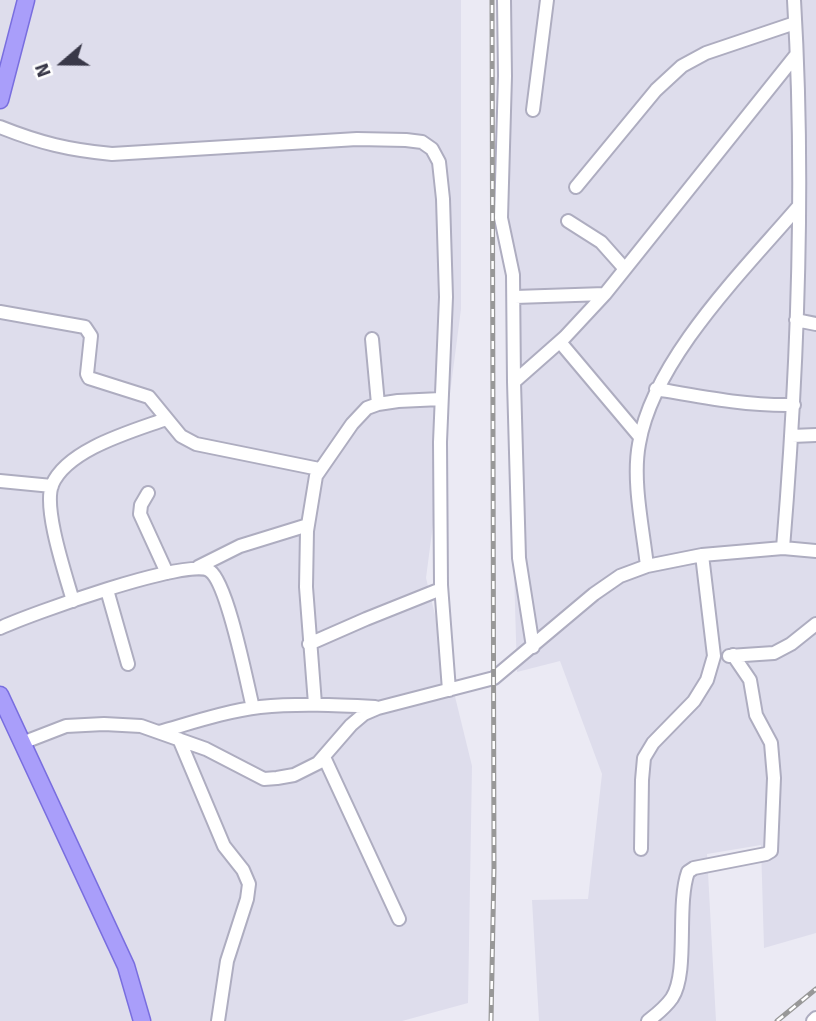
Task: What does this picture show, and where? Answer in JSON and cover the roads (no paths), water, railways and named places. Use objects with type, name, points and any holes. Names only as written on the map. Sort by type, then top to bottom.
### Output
[{"type":"main road","points":[[0,100],[26,0]]},
{"type":"main road","points":[[0,695],[4,715],[50,797],[126,966],[142,1021]]},
{"type":"street","points":[[504,0],[501,218],[510,259],[514,297],[519,558],[533,647]]},
{"type":"street","points":[[533,110],[547,0]]},
{"type":"street","points":[[783,548],[792,436],[796,320],[798,207],[794,0]]},
{"type":"street","points":[[576,187],[656,90],[682,66],[706,53],[795,23]]},
{"type":"street","points":[[514,382],[560,342],[605,294],[796,55]]},
{"type":"street","points":[[0,127],[39,143],[76,151],[112,154],[357,139],[406,139],[422,142],[432,149],[439,162],[443,199],[446,297],[441,399],[441,589],[449,690]]},
{"type":"street","points":[[647,566],[638,469],[640,437],[656,388],[676,356],[718,301],[798,207]]},
{"type":"street","points":[[568,220],[601,242],[625,269]]},
{"type":"street","points":[[514,297],[605,294]]},
{"type":"street","points":[[0,312],[85,327],[91,336],[87,374],[89,377],[149,397],[181,436],[196,444],[319,469]]},
{"type":"street","points":[[796,320],[816,324]]},
{"type":"street","points":[[372,339],[378,404]]},
{"type":"street","points":[[560,342],[640,437]]},
{"type":"street","points":[[656,388],[724,401],[793,405]]},
{"type":"street","points":[[315,704],[306,587],[308,525],[316,476],[360,414],[378,404],[441,399]]},
{"type":"street","points":[[73,601],[56,540],[51,504],[52,486],[75,459],[90,450],[166,419]]},
{"type":"street","points":[[792,436],[816,435]]},
{"type":"street","points":[[0,481],[52,486]]},
{"type":"street","points":[[148,494],[141,505],[140,514],[167,573]]},
{"type":"street","points":[[0,628],[107,590],[198,567],[240,546],[308,525]]},
{"type":"street","points":[[22,743],[66,726],[141,726],[206,749],[264,779],[294,775],[318,763],[351,724],[364,714],[494,678],[594,594],[620,576],[647,566],[702,555],[783,548],[816,551]]},
{"type":"street","points":[[641,849],[645,758],[653,743],[694,701],[707,680],[714,656],[702,555]]},
{"type":"street","points":[[198,567],[213,573],[221,590],[238,643],[253,708]]},
{"type":"street","points":[[309,645],[441,589]]},
{"type":"street","points":[[107,590],[128,664]]},
{"type":"street","points":[[714,656],[774,653],[816,624]]},
{"type":"street","points":[[648,1021],[665,1007],[678,984],[688,872],[694,868],[771,851],[775,778],[771,743],[756,715],[750,680],[733,655]]},
{"type":"street","points":[[158,732],[253,708],[315,704],[378,708]]},
{"type":"street","points":[[179,740],[223,846],[243,870],[249,884],[247,899],[227,961],[218,1021]]},
{"type":"street","points":[[324,757],[399,919]]},
{"type":"railway","points":[[491,1021],[494,868],[492,0]]},
{"type":"railway","points":[[777,1021],[816,989]]}]
